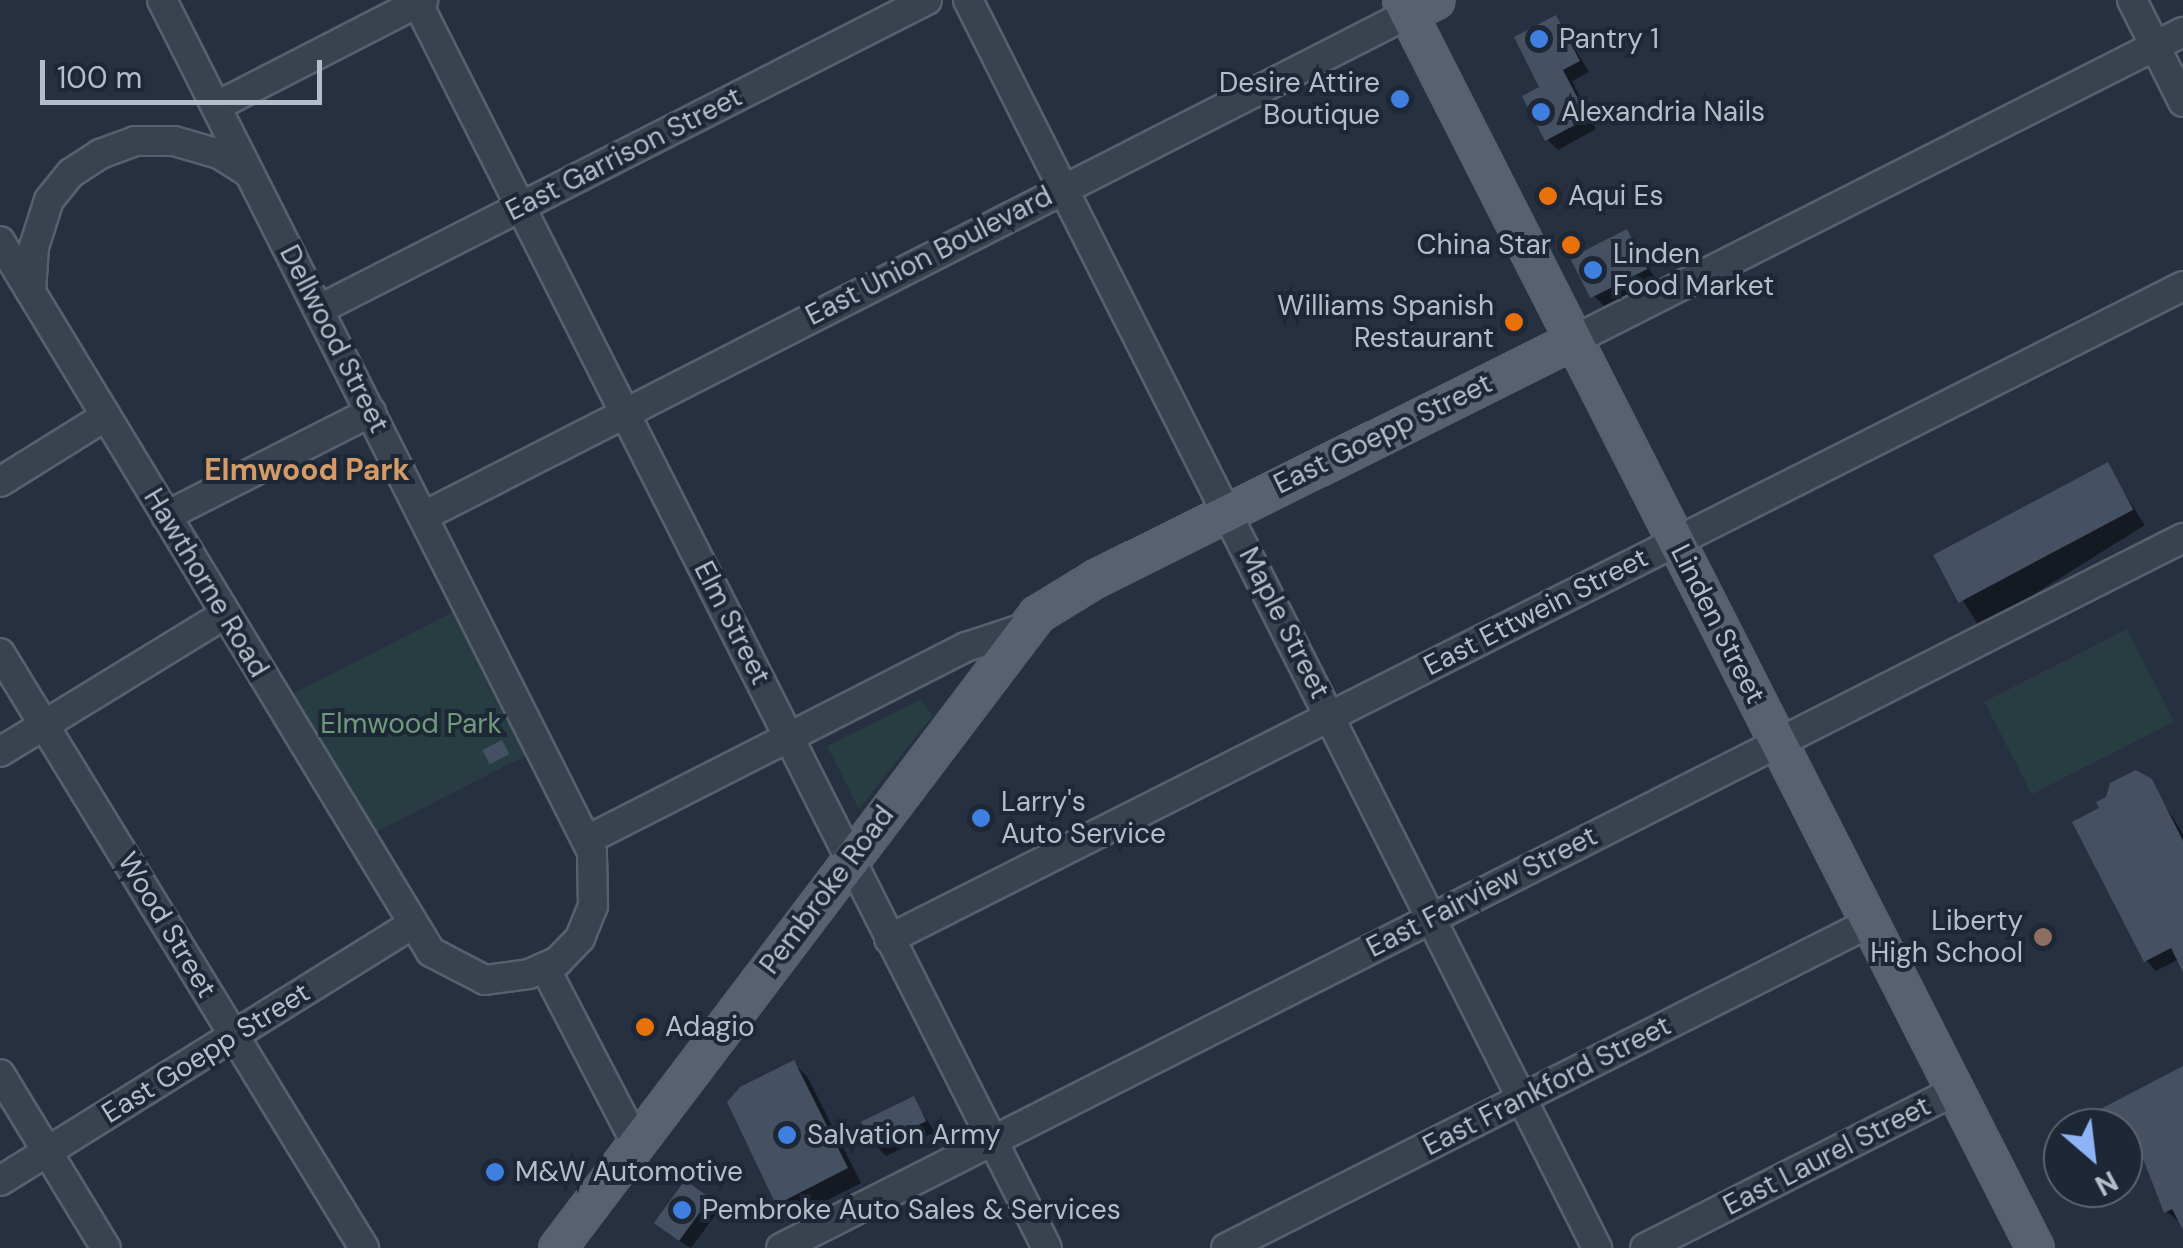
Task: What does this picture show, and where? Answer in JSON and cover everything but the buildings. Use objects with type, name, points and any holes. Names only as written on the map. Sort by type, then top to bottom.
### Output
[{"type":"main road","name":"Linden Street","points":[[1415,5],[1572,340],[2035,1248]]},
{"type":"main road","name":"East Goepp Street","points":[[1024,628],[1096,578],[1572,340]]},
{"type":"main road","name":"Pembroke Road","points":[[557,1248],[1024,628]]},
{"type":"street","name":"Dellwood Street","points":[[162,0],[587,840],[595,864],[593,906],[580,938],[546,968]]},
{"type":"street","name":"East Garrison Street","points":[[320,309],[928,0]]},
{"type":"street","name":"Maple Street","points":[[968,0],[1597,1248]]},
{"type":"street","points":[[2132,0],[2183,102]]},
{"type":"street","points":[[216,106],[419,1]]},
{"type":"street","name":"Elm Street","points":[[419,1],[1047,1248]]},
{"type":"street","name":"East Union Boulevard","points":[[424,516],[1415,5]]},
{"type":"street","name":"East Goepp Street","points":[[1572,340],[2183,32]]},
{"type":"street","points":[[31,292],[34,247],[49,200],[71,173],[100,154],[135,142],[174,140],[219,154],[250,173]]},
{"type":"street","name":"Hawthorne Road","points":[[0,241],[431,952],[468,976],[500,980],[546,968]]},
{"type":"street","name":"East Ettwein Street","points":[[889,939],[2183,286]]},
{"type":"street","points":[[166,516],[371,412]]},
{"type":"street","points":[[0,482],[106,416]]},
{"type":"street","name":"East Fairview Street","points":[[782,1248],[2183,538]]},
{"type":"street","points":[[0,752],[224,615]]},
{"type":"street","name":"East Goepp Street","points":[[587,840],[966,648],[1024,628]]},
{"type":"street","name":"Wood Street","points":[[0,653],[364,1248]]},
{"type":"street","name":"East Frankford Street","points":[[1226,1248],[1868,923]]},
{"type":"street","name":"East Goepp Street","points":[[0,1181],[412,925]]},
{"type":"street","points":[[546,968],[636,1142]]},
{"type":"street","points":[[0,1074],[106,1248]]},
{"type":"street","name":"East Laurel Street","points":[[1645,1248],[1954,1090]]},
{"type":"green space","name":"Elmwood Park","points":[[455,611],[528,754],[365,838],[292,694]]},
{"type":"green space","points":[[2127,629],[2174,722],[2032,794],[1984,702]]},
{"type":"green space","points":[[920,700],[933,715],[859,809],[827,746]]},
{"type":"place","name":"Pantry 1","points":[[1539,39]]},
{"type":"place","name":"Desire Attire Boutique","points":[[1400,99]]},
{"type":"place","name":"Alexandria Nails","points":[[1541,112]]},
{"type":"place","name":"Aqui Es","points":[[1548,196]]},
{"type":"place","name":"China Star","points":[[1571,245]]},
{"type":"place","name":"Linden Food Market","points":[[1593,270]]},
{"type":"place","name":"Williams Spanish Restaurant","points":[[1514,322]]},
{"type":"place","name":"Larry's Auto Service","points":[[981,818]]},
{"type":"place","name":"Liberty High School","points":[[2043,937]]},
{"type":"place","name":"Adagio","points":[[645,1027]]},
{"type":"place","name":"Salvation Army","points":[[787,1135]]},
{"type":"place","name":"M&W Automotive","points":[[495,1172]]},
{"type":"place","name":"Pembroke Auto Sales & Services","points":[[682,1210]]},
{"type":"district","name":"Elmwood Park","points":[[307,470]]}]
